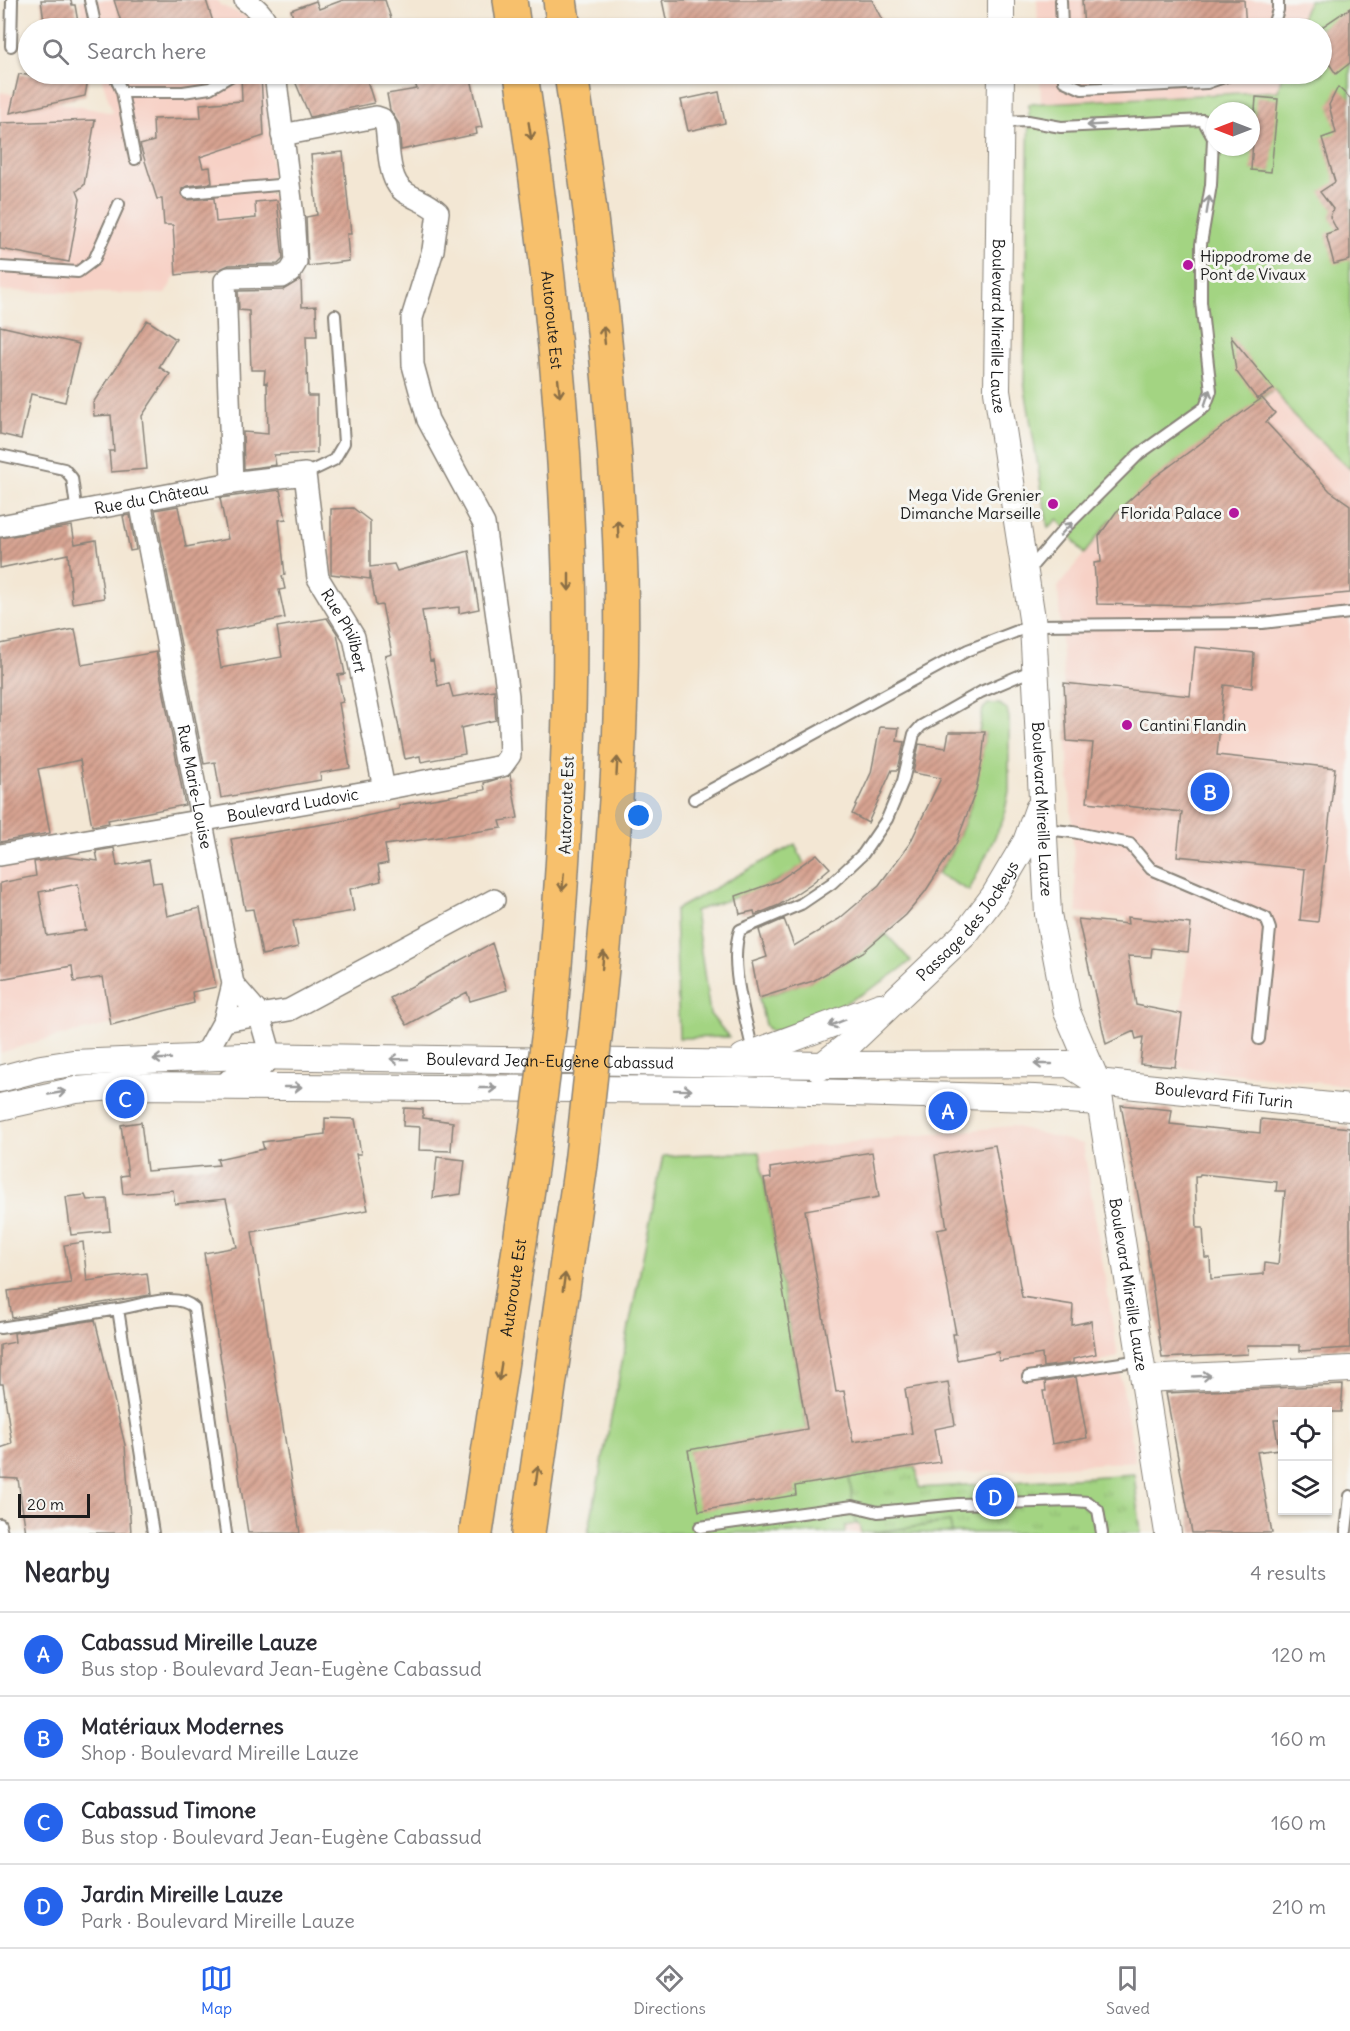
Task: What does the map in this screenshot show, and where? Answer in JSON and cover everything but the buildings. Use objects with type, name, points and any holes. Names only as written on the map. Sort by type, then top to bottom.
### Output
[{"type":"highway","points":[[510,0],[513,18]]},
{"type":"highway","points":[[560,0],[563,18]]},
{"type":"highway","name":"Autoroute Est","points":[[476,1533],[531,1169],[550,1023],[564,871],[569,569],[561,414],[543,228],[522,84]]},
{"type":"highway","points":[[528,1533],[580,1164],[597,1018],[611,879],[620,713],[621,577],[612,414],[592,219],[572,84]]},
{"type":"street","points":[[245,0],[257,8],[264,18]]},
{"type":"street","points":[[1001,0],[1001,18]]},
{"type":"street","points":[[232,483],[223,288],[225,281],[282,277],[290,272],[296,262],[276,84]]},
{"type":"street","name":"Boulevard Mireille Lauze","points":[[1001,84],[997,391],[1027,573],[1033,625],[1048,914],[1068,1012],[1098,1092],[1168,1533]]},
{"type":"street","name":"Boulevard Ludovic","points":[[0,855],[384,789],[502,766],[510,755],[508,696],[484,524],[428,420],[413,365],[412,318],[433,250],[438,212],[430,203],[406,193],[394,180],[386,126],[382,119],[376,117],[282,135]]},
{"type":"street","name":"Rue du Château","points":[[0,526],[77,514],[232,483],[305,474]]},
{"type":"street","name":"Rue Philibert","points":[[305,474],[318,578],[354,637],[384,789]]},
{"type":"street","name":"Rue Marie-Louise","points":[[140,501],[233,984],[224,1021],[208,1050],[191,1058]]},
{"type":"street","name":"Passage des Jockeys","points":[[734,1090],[796,1077],[826,1065],[891,1001],[924,975],[957,943],[989,904],[1026,842],[1042,797]]},
{"type":"street","points":[[224,1021],[289,1010],[494,900]]},
{"type":"street","points":[[192,1087],[254,1075],[271,1056],[259,1014],[233,984]]},
{"type":"street","name":"Passage des Jockeys","points":[[728,1062],[823,1029],[891,1001]]},
{"type":"street","name":"Boulevard Jean-Eugène Cabassud","points":[[0,1079],[41,1068],[73,1063],[271,1056],[826,1065],[1069,1064],[1098,1092]]},
{"type":"street","name":"Boulevard Jean-Eugène Cabassud","points":[[0,1107],[76,1090],[126,1086],[734,1090],[1035,1098],[1098,1092]]},
{"type":"street","name":"Boulevard Fifi Turin","points":[[1098,1092],[1350,1108]]},
{"type":"street","points":[[1142,1369],[1350,1369]]},
{"type":"lane","points":[[11,46],[12,0]]},
{"type":"lane","points":[[90,0],[94,18]]},
{"type":"lane","points":[[1061,0],[1062,18]]},
{"type":"lane","points":[[1275,18],[1278,0]]},
{"type":"lane","points":[[118,84],[135,159]]},
{"type":"lane","points":[[122,92],[192,91],[210,88],[217,84]]},
{"type":"lane","points":[[1071,84],[1082,89],[1186,84]]},
{"type":"lane","points":[[1000,122],[1028,121],[1061,127],[1203,120],[1213,138],[1211,185],[1201,244],[1201,302],[1211,392],[1205,407],[1139,454],[1064,530],[1027,573]]},
{"type":"lane","points":[[188,194],[289,184]]},
{"type":"lane","points":[[0,267],[78,272],[94,260],[119,204]]},
{"type":"lane","points":[[305,474],[334,460],[344,443],[335,315]]},
{"type":"lane","points":[[0,455],[64,470],[72,478],[77,514]]},
{"type":"lane","points":[[694,799],[968,650],[1033,625],[1262,623],[1350,613]]},
{"type":"lane","points":[[753,1053],[736,963],[735,945],[740,930],[801,904],[832,883],[863,854],[886,819],[903,781],[914,734],[921,726],[981,692],[1035,669]]},
{"type":"lane","points":[[1044,829],[1073,832],[1130,844],[1151,869],[1266,918],[1270,928],[1259,1040]]},
{"type":"lane","points":[[0,1328],[175,1300],[187,1301],[194,1308],[226,1533]]},
{"type":"lane","points":[[118,1309],[153,1533]]},
{"type":"lane","points":[[1028,1377],[1142,1369]]},
{"type":"lane","points":[[1346,1531],[1350,1496]]},
{"type":"lane","points":[[700,1527],[854,1506],[878,1512],[957,1504],[1073,1501],[1088,1502],[1098,1510],[1102,1533]]},
{"type":"lane","points":[[0,1524],[2,1533]]},
{"type":"shaded area","points":[[80,0],[217,0],[220,5],[250,18],[83,18]]},
{"type":"shaded area","points":[[1037,0],[1309,0],[1301,18],[1038,18]]},
{"type":"shaded area","points":[[103,84],[266,84],[273,173],[266,181],[267,193],[278,200],[279,210],[209,223],[173,225],[176,275],[165,294],[0,291],[0,92],[113,113]]},
{"type":"shaded area","points":[[1040,84],[1280,84],[1278,91],[1041,104]]},
{"type":"shaded area","points":[[1274,389],[1294,416],[1350,469],[1350,1086],[1175,1067],[1191,924],[1077,912],[1058,587],[1110,520]]},
{"type":"shaded area","points":[[0,721],[37,766],[54,854],[81,859],[92,919],[146,1016],[39,1041],[0,1053]]},
{"type":"shaded area","points":[[1012,1126],[1083,1144],[1118,1357],[1100,1361],[1101,1373],[1120,1371],[1135,1461],[917,1477],[916,1467],[849,1478],[856,1524],[859,1524],[861,1533],[588,1533],[663,1156],[759,1152]]},
{"type":"green space","name":"Hippodrome de Pont de Vivaux","points":[[1309,0],[1350,0],[1350,469],[1294,416],[1274,389],[1110,520],[1084,554],[1058,519],[1048,528],[1024,382],[1029,104],[1278,91],[1280,84],[1332,84],[1332,18],[1301,18]]},
{"type":"green space","points":[[988,704],[999,704],[1007,709],[1009,791],[1003,820],[969,891],[938,874],[957,841],[975,789],[985,733],[979,732],[983,709]]},
{"type":"green space","points":[[795,844],[804,864],[779,880],[752,892],[695,911],[710,1014],[729,1037],[679,1038],[675,910]]},
{"type":"green space","points":[[886,934],[911,961],[879,984],[830,1010],[777,1032],[769,1030],[765,1025],[759,998],[794,987],[826,973]]},
{"type":"green space","points":[[759,1152],[816,1482],[849,1477],[856,1524],[845,1526],[845,1533],[588,1533],[663,1156]]},
{"type":"green space","points":[[916,1466],[919,1488],[1134,1474],[1141,1533],[952,1533],[950,1523],[861,1533],[859,1524],[856,1524],[849,1477]]},
{"type":"green space","points":[[950,1522],[952,1533],[872,1533],[881,1532]]},
{"type":"place","name":"Hippodrome de Pont de Vivaux","points":[[1188,265]]},
{"type":"place","name":"Mega Vide Grenier Dimanche Marseille","points":[[1053,504]]},
{"type":"place","name":"Florida Palace","points":[[1234,513]]},
{"type":"place","name":"Cantini Flandin","points":[[1127,725]]},
{"type":"place","name":"Matériaux Modernes","points":[[1210,792]]},
{"type":"place","name":"Cabassud Timone","points":[[125,1099]]},
{"type":"place","name":"Cabassud Mireille Lauze","points":[[948,1111]]},
{"type":"place","name":"Jardin Mireille Lauze","points":[[995,1497]]}]
